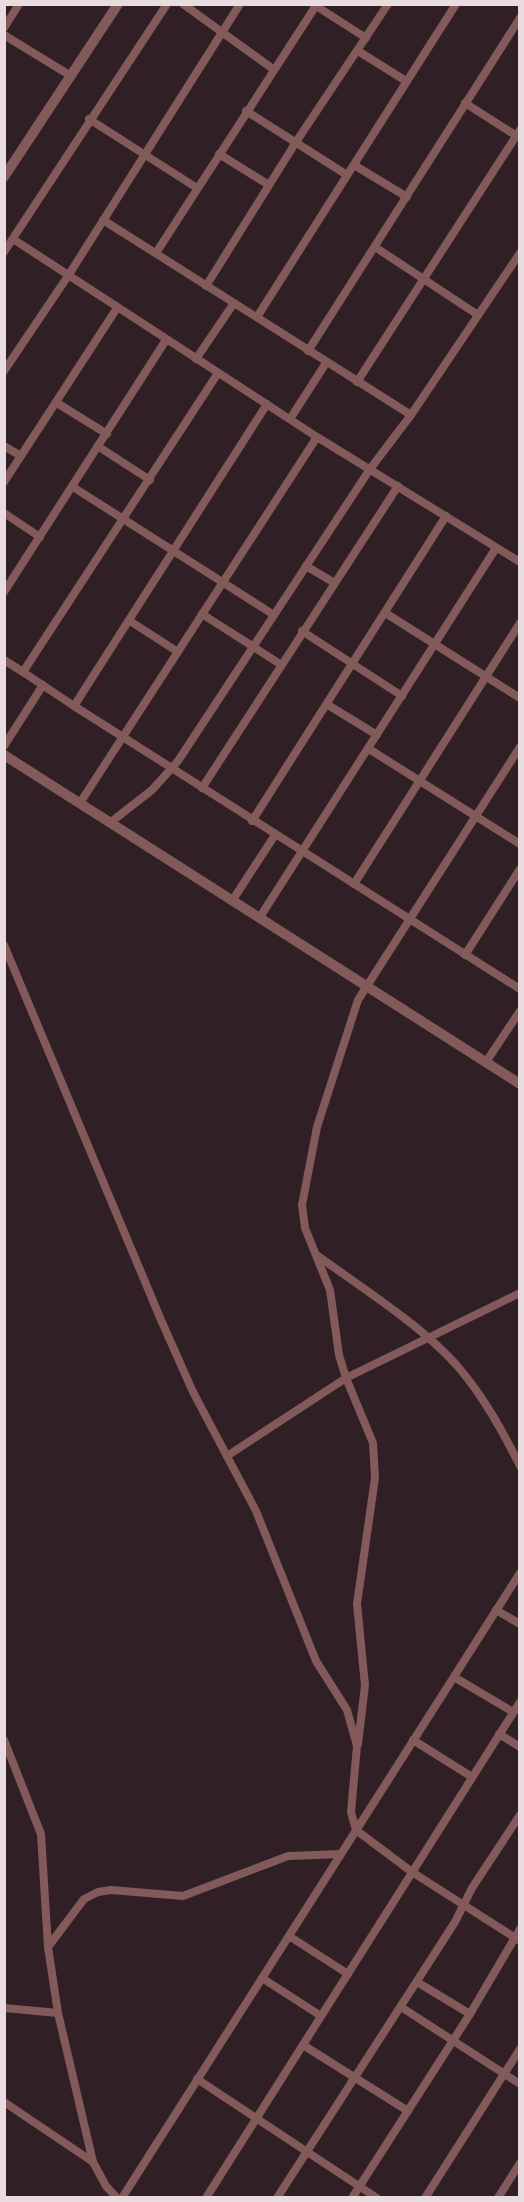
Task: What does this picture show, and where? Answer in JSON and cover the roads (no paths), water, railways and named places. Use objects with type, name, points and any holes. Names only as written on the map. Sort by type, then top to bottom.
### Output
[{"type":"street","points":[[4,28],[19,4]]},
{"type":"street","points":[[4,177],[118,4]]},
{"type":"street","points":[[4,252],[89,119],[167,4]]},
{"type":"street","points":[[183,4],[273,69]]},
{"type":"street","points":[[4,371],[68,276],[240,4]]},
{"type":"street","points":[[206,286],[296,142],[388,4]]},
{"type":"street","points":[[257,317],[456,4]]},
{"type":"street","points":[[156,253],[315,5],[366,38]]},
{"type":"street","points":[[308,351],[519,18]]},
{"type":"street","points":[[4,34],[71,76]]},
{"type":"street","points":[[358,51],[406,81]]},
{"type":"street","points":[[357,382],[518,135],[465,103]]},
{"type":"street","points":[[246,111],[347,176]]},
{"type":"street","points":[[89,119],[196,188]]},
{"type":"street","points":[[219,154],[269,185]]},
{"type":"street","points":[[354,165],[407,197]]},
{"type":"street","points":[[103,220],[411,415]]},
{"type":"street","points":[[13,239],[317,437],[519,562]]},
{"type":"street","points":[[375,247],[478,315]]},
{"type":"street","points":[[111,822],[144,797],[172,769],[370,469],[411,415],[519,253]]},
{"type":"street","points":[[196,358],[234,303]]},
{"type":"street","points":[[4,482],[117,308]]},
{"type":"street","points":[[4,592],[166,340]]},
{"type":"street","points":[[290,419],[326,363]]},
{"type":"street","points":[[23,672],[218,373]]},
{"type":"street","points":[[57,403],[107,434]]},
{"type":"street","points":[[74,706],[267,404]]},
{"type":"street","points":[[80,803],[317,437]]},
{"type":"street","points":[[4,446],[21,456]]},
{"type":"street","points":[[99,447],[150,480]]},
{"type":"street","points":[[202,788],[333,582],[398,486]]},
{"type":"street","points":[[73,487],[274,615]]},
{"type":"street","points":[[4,513],[40,537]]},
{"type":"street","points":[[252,821],[387,614],[446,516]]},
{"type":"street","points":[[260,917],[496,548]]},
{"type":"street","points":[[306,566],[333,582]]},
{"type":"street","points":[[202,614],[280,664]]},
{"type":"street","points":[[387,614],[519,698]]},
{"type":"street","points":[[130,621],[178,652]]},
{"type":"street","points":[[354,884],[519,623]]},
{"type":"street","points":[[302,631],[402,696]]},
{"type":"street","points":[[4,674],[8,662],[252,821],[518,986]]},
{"type":"street","points":[[4,746],[43,686]]},
{"type":"street","points":[[328,705],[377,735]]},
{"type":"street","points":[[517,1940],[412,1872],[356,1830],[351,1812],[366,1684],[357,1604],[375,1478],[375,1461],[368,1426],[346,1378],[338,1346],[330,1290],[302,1219],[306,1178],[317,1127],[353,1012],[367,986],[412,920],[519,747]]},
{"type":"street","points":[[369,749],[519,844]]},
{"type":"street","points":[[4,755],[519,1084]]},
{"type":"street","points":[[232,900],[275,835]]},
{"type":"street","points":[[465,955],[519,869]]},
{"type":"street","points":[[4,945],[161,1320],[193,1392],[256,1511],[316,1661],[347,1710],[357,1746]]},
{"type":"street","points":[[486,1062],[519,1011]]},
{"type":"street","points":[[318,1256],[426,1337],[466,1377],[501,1428],[519,1466]]},
{"type":"street","points":[[227,1456],[346,1378],[519,1293]]},
{"type":"street","points":[[122,2198],[519,1573]]},
{"type":"street","points":[[496,1610],[519,1624]]},
{"type":"street","points":[[454,1677],[513,1712]]},
{"type":"street","points":[[206,2198],[519,1701]]},
{"type":"street","points":[[499,1734],[519,1747]]},
{"type":"street","points":[[4,1740],[41,1834],[48,1947],[58,2013],[93,2162],[106,2186],[117,2198]]},
{"type":"street","points":[[413,1740],[472,1777]]},
{"type":"street","points":[[277,2198],[417,1982],[519,1815]]},
{"type":"street","points":[[48,1947],[84,1899],[98,1892],[111,1890],[183,1896],[288,1856],[341,1854]]},
{"type":"street","points":[[352,2198],[517,1940],[519,1929]]},
{"type":"street","points":[[288,1936],[348,1974]]},
{"type":"street","points":[[261,1978],[321,2016]]},
{"type":"street","points":[[417,1982],[470,2014]]},
{"type":"street","points":[[401,2007],[519,2084]]},
{"type":"street","points":[[4,2008],[58,2013]]},
{"type":"street","points":[[303,2045],[408,2111]]},
{"type":"street","points":[[425,2198],[519,2049]]},
{"type":"street","points":[[197,2079],[377,2198]]},
{"type":"street","points":[[4,2102],[93,2162]]},
{"type":"street","points":[[498,2198],[519,2163]]}]
